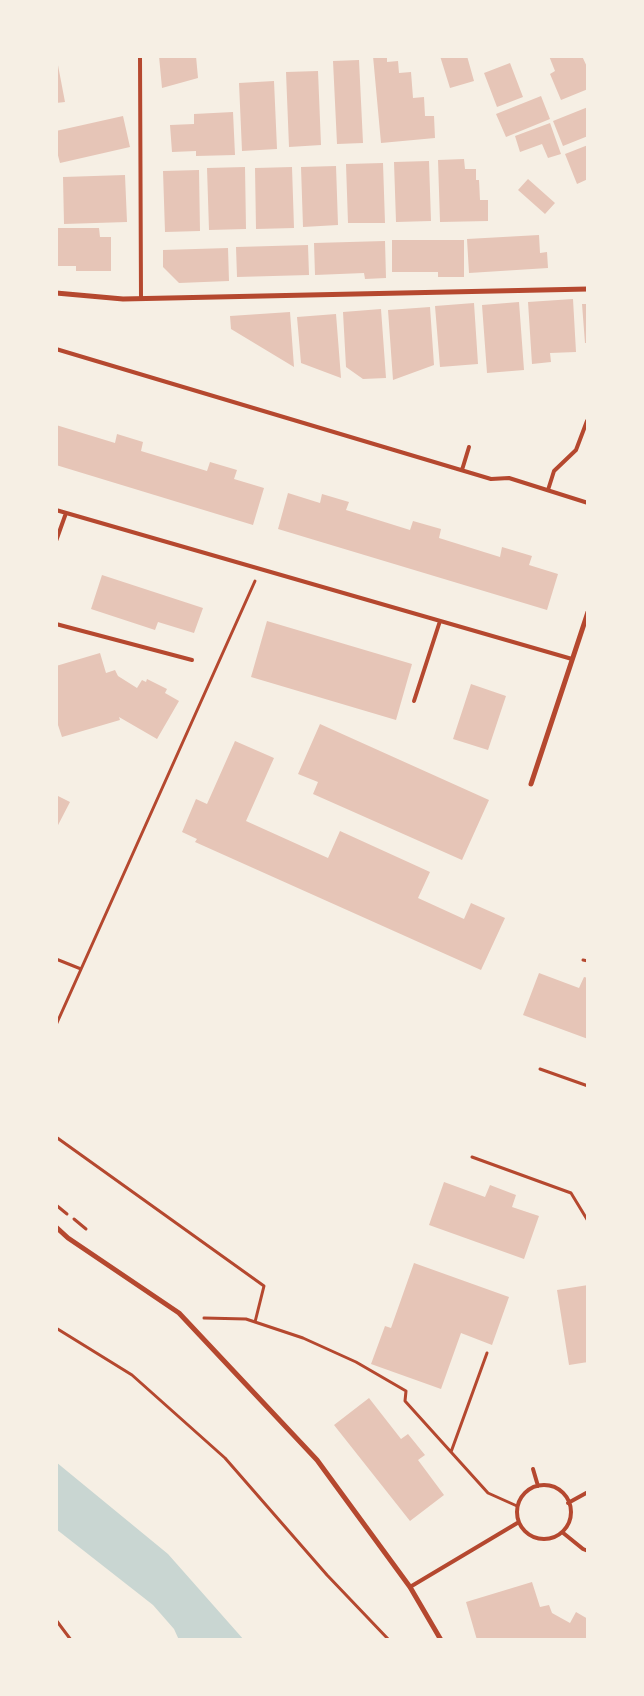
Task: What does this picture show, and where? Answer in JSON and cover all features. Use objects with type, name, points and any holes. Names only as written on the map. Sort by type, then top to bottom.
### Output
[{"type":"street","points":[[56,293],[141,299],[588,289]]},
{"type":"street","points":[[531,784],[588,612]]},
{"type":"street","points":[[56,1227],[68,1238],[179,1313],[317,1460],[410,1587],[441,1640]]},
{"type":"lane","points":[[140,56],[141,299]]},
{"type":"lane","points":[[56,349],[491,479],[509,478],[588,503]]},
{"type":"lane","points":[[548,490],[554,471],[576,450],[586,421]]},
{"type":"lane","points":[[462,470],[469,447]]},
{"type":"lane","points":[[56,510],[572,659]]},
{"type":"lane","points":[[56,540],[66,513]]},
{"type":"lane","points":[[414,701],[440,621]]},
{"type":"lane","points":[[56,624],[192,660]]},
{"type":"lane","points":[[533,1469],[538,1486]]},
{"type":"lane","points":[[538,1486],[553,1486],[566,1495],[571,1510],[568,1525],[562,1532],[558,1536],[543,1540],[528,1534],[519,1522],[517,1507],[524,1493],[538,1486]]},
{"type":"lane","points":[[568,1503],[588,1492]]},
{"type":"lane","points":[[410,1587],[519,1522]]},
{"type":"lane","points":[[562,1532],[583,1549],[588,1550]]},
{"type":"path","points":[[56,1025],[260,569]]},
{"type":"path","points":[[56,959],[81,970]]},
{"type":"path","points":[[583,960],[588,961]]},
{"type":"path","points":[[540,1069],[588,1086]]},
{"type":"path","points":[[56,1137],[264,1286],[255,1322]]},
{"type":"path","points":[[472,1157],[571,1193],[588,1221]]},
{"type":"path","points":[[179,1313],[192,1318],[246,1319],[303,1338],[356,1362],[406,1390],[405,1401],[488,1492],[517,1507]]},
{"type":"path","points":[[56,1328],[132,1376],[225,1458],[327,1575],[389,1640]]},
{"type":"path","points":[[451,1452],[487,1353]]},
{"type":"path","points":[[56,1620],[71,1640]]},
{"type":"shaded area","points":[[56,1462],[168,1554],[244,1640],[179,1640],[174,1629],[153,1605],[56,1529]]},
{"type":"building","points":[[159,56],[196,56],[198,78],[162,88]]},
{"type":"building","points":[[373,56],[387,56],[387,62],[398,61],[399,73],[411,72],[413,98],[424,97],[425,116],[434,116],[435,138],[381,143]]},
{"type":"building","points":[[440,56],[467,56],[474,81],[450,88]]},
{"type":"building","points":[[549,56],[582,56],[588,69],[588,89],[561,100],[550,74],[555,71]]},
{"type":"building","points":[[359,60],[363,143],[337,144],[333,61]]},
{"type":"building","points":[[56,61],[65,102],[56,103]]},
{"type":"building","points":[[510,63],[523,97],[497,107],[484,73]]},
{"type":"building","points":[[318,71],[321,145],[289,147],[286,72]]},
{"type":"building","points":[[274,81],[277,149],[242,151],[239,83]]},
{"type":"building","points":[[541,96],[550,119],[506,137],[496,114]]},
{"type":"building","points":[[588,107],[588,136],[563,146],[553,121]]},
{"type":"building","points":[[233,112],[235,155],[196,156],[196,151],[172,152],[170,125],[194,124],[194,114]]},
{"type":"building","points":[[123,116],[130,147],[60,163],[56,148],[56,131]]},
{"type":"building","points":[[550,123],[561,154],[548,158],[542,144],[520,152],[515,136]]},
{"type":"building","points":[[588,145],[588,179],[577,184],[565,154]]},
{"type":"building","points":[[464,159],[465,169],[476,169],[476,180],[479,180],[480,200],[488,200],[488,221],[440,222],[438,160]]},
{"type":"building","points":[[429,161],[431,221],[396,222],[394,162]]},
{"type":"building","points":[[383,163],[385,223],[348,223],[346,164]]},
{"type":"building","points":[[336,166],[338,225],[303,227],[301,167]]},
{"type":"building","points":[[245,167],[246,229],[209,230],[207,168]]},
{"type":"building","points":[[292,167],[294,228],[256,229],[255,168]]},
{"type":"building","points":[[199,170],[200,231],[165,232],[163,171]]},
{"type":"building","points":[[125,175],[127,222],[64,224],[63,177]]},
{"type":"building","points":[[528,179],[555,203],[545,214],[518,190]]},
{"type":"building","points":[[56,228],[99,228],[100,237],[111,237],[111,271],[76,271],[76,266],[56,266]]},
{"type":"building","points":[[539,235],[540,253],[547,252],[548,268],[469,273],[467,239]]},
{"type":"building","points":[[392,240],[464,240],[464,277],[438,277],[438,272],[392,272]]},
{"type":"building","points":[[385,241],[386,278],[365,279],[364,273],[315,275],[314,243]]},
{"type":"building","points":[[308,245],[309,275],[237,277],[236,247]]},
{"type":"building","points":[[228,248],[229,281],[179,283],[163,267],[163,250]]},
{"type":"building","points":[[573,299],[576,352],[550,353],[551,362],[532,364],[528,302]]},
{"type":"building","points":[[519,302],[524,370],[487,373],[482,305]]},
{"type":"building","points":[[474,303],[478,364],[440,367],[435,306]]},
{"type":"building","points":[[582,304],[588,304],[588,343],[585,343]]},
{"type":"building","points":[[430,307],[434,365],[393,380],[388,310]]},
{"type":"building","points":[[381,309],[386,378],[363,379],[346,367],[343,312]]},
{"type":"building","points":[[290,312],[294,367],[231,329],[230,316]]},
{"type":"building","points":[[336,314],[341,378],[301,363],[297,317]]},
{"type":"building","points":[[56,425],[115,443],[117,434],[143,442],[141,451],[207,471],[210,462],[237,470],[234,479],[264,488],[253,525],[56,465]]},
{"type":"building","points":[[288,493],[320,503],[322,494],[349,502],[346,510],[410,530],[413,521],[441,529],[439,538],[500,557],[502,547],[532,556],[529,565],[558,574],[547,610],[278,529]]},
{"type":"building","points":[[102,575],[203,608],[194,633],[158,622],[155,630],[91,609]]},
{"type":"building","points":[[267,621],[412,664],[396,720],[251,677]]},
{"type":"building","points":[[100,653],[106,673],[115,670],[118,676],[137,688],[142,680],[146,682],[147,679],[167,689],[165,693],[179,701],[157,739],[119,717],[120,720],[62,737],[56,719],[56,666]]},
{"type":"building","points":[[471,684],[506,696],[488,750],[453,739]]},
{"type":"building","points":[[320,724],[489,800],[462,860],[313,794],[318,782],[298,774]]},
{"type":"building","points":[[235,741],[274,758],[246,821],[328,858],[340,831],[430,872],[418,898],[464,919],[471,903],[505,918],[481,970],[195,842],[197,839],[182,832],[196,799],[207,804]]},
{"type":"building","points":[[56,795],[70,802],[56,829]]},
{"type":"building","points":[[539,973],[579,988],[584,977],[588,978],[588,1039],[523,1015]]},
{"type":"building","points":[[444,1182],[485,1197],[490,1185],[516,1195],[512,1207],[539,1216],[524,1259],[429,1225]]},
{"type":"building","points":[[414,1263],[509,1297],[492,1345],[461,1333],[441,1389],[371,1364],[385,1326],[391,1328]]},
{"type":"building","points":[[588,1285],[588,1362],[569,1365],[557,1290]]},
{"type":"building","points":[[369,1398],[401,1439],[408,1434],[425,1455],[418,1460],[444,1495],[410,1521],[334,1425]]},
{"type":"building","points":[[532,1582],[540,1607],[549,1605],[552,1613],[570,1623],[576,1612],[588,1619],[588,1640],[477,1640],[466,1602]]}]
